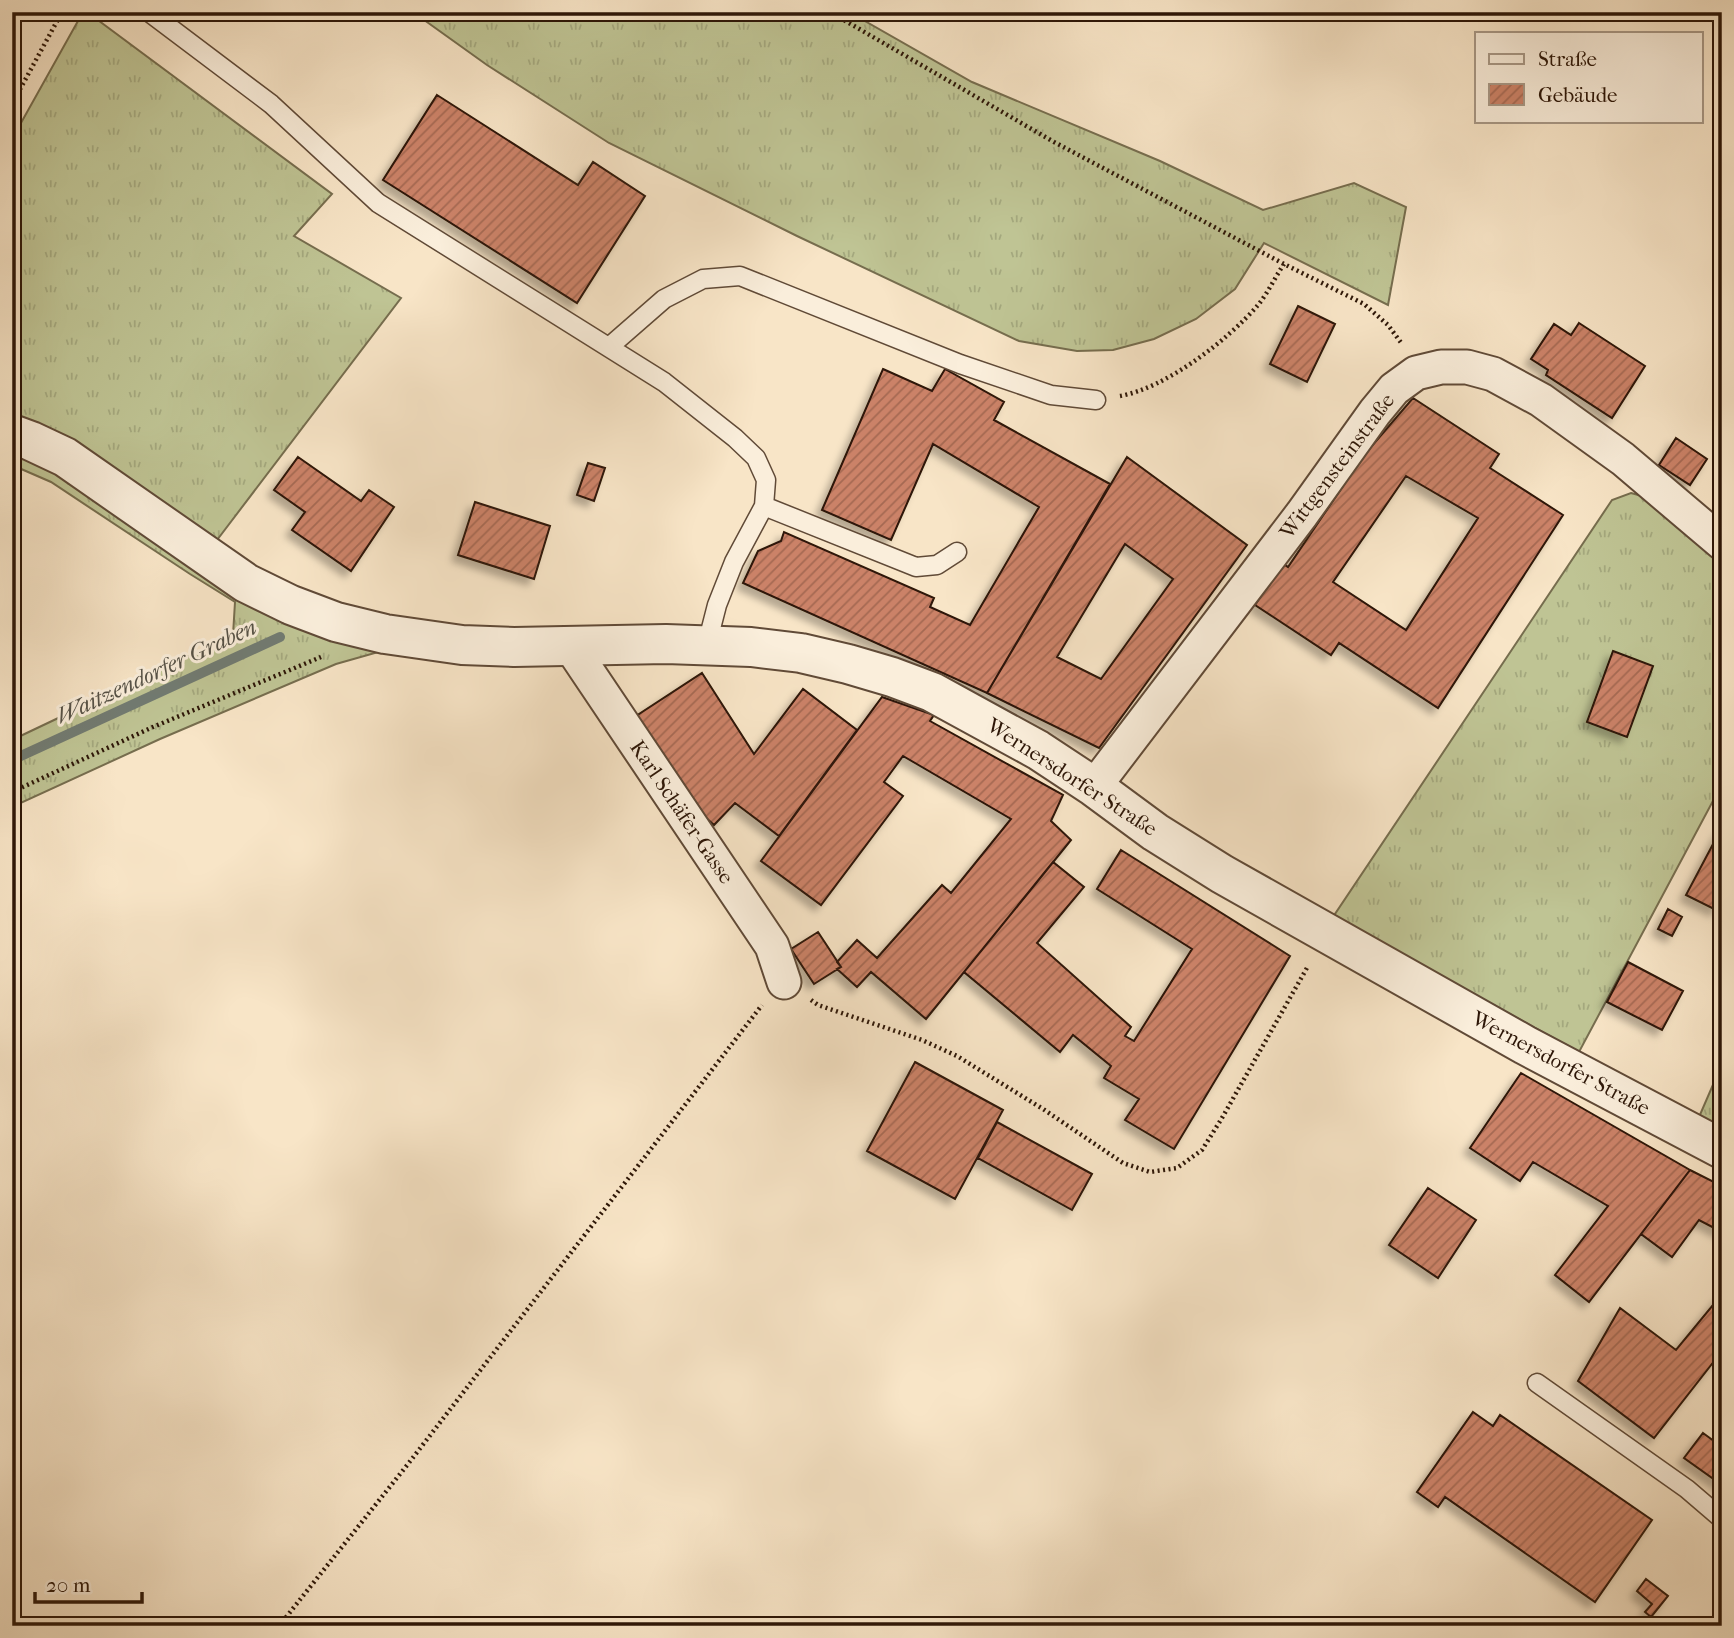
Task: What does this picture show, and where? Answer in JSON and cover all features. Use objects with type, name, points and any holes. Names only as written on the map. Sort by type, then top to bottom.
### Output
[{"type":"street","name":"Wittgensteinstraße","points":[[1094,787],[1302,514],[1375,412],[1394,389],[1416,373],[1441,367],[1467,367],[1493,374],[1541,400],[1587,431],[1719,537]]},
{"type":"street","name":"Wernersdorfer Straße","points":[[12,434],[65,457],[246,583],[291,605],[336,622],[385,635],[462,645],[751,647],[802,653],[848,664],[932,692],[1038,750],[1155,832],[1326,934],[1525,1045],[1722,1149]]},
{"type":"street","name":"Karl Schäfer-Gasse","points":[[571,647],[772,946],[784,982]]},
{"type":"lane","points":[[149,12],[271,104],[378,203],[663,382],[735,438],[756,458],[766,480],[764,506],[734,562],[717,605],[707,645]]},
{"type":"lane","points":[[609,347],[664,299],[703,279],[740,276],[960,364],[1051,395],[1096,400]]},
{"type":"lane","points":[[764,506],[916,567],[937,565],[957,552]]},
{"type":"lane","points":[[1537,1383],[1687,1489],[1722,1519]]},
{"type":"path","points":[[12,104],[62,12]]},
{"type":"path","points":[[830,12],[1054,142],[1364,304],[1388,325],[1402,343],[1416,373]]},
{"type":"path","points":[[1096,400],[1132,394],[1178,372],[1223,339],[1258,304],[1284,264]]},
{"type":"path","points":[[12,792],[153,727],[330,653]]},
{"type":"path","points":[[279,1626],[408,1464],[762,1005],[784,982],[818,1005],[922,1040],[957,1056],[1123,1163],[1150,1172],[1177,1168],[1202,1150],[1326,934]]},
{"type":"green space","points":[[83,12],[87,12],[332,194],[294,236],[401,298],[214,544],[12,422],[12,139]]},
{"type":"green space","points":[[413,12],[849,12],[972,82],[1160,161],[1263,210],[1354,183],[1406,207],[1388,305],[1264,243],[1235,289],[1196,319],[1154,339],[1113,350],[1077,351],[1019,341],[609,143],[487,65]]},
{"type":"green space","points":[[12,451],[24,455],[382,651],[336,664],[160,739],[12,807],[12,740],[233,635],[235,602],[51,482],[12,465]]},
{"type":"green space","points":[[1631,493],[1649,498],[1722,559],[1722,784],[1579,1052],[1333,917],[1612,500]]},
{"type":"green space","points":[[1722,1064],[1722,1129],[1699,1117]]},
{"type":"building","points":[[437,95],[578,185],[593,162],[645,196],[577,303],[383,180]]},
{"type":"building","points":[[1298,306],[1335,324],[1307,382],[1270,364]]},
{"type":"building","points":[[1579,323],[1645,366],[1612,418],[1546,375],[1548,370],[1531,359],[1554,324],[1571,335]]},
{"type":"building","points":[[883,369],[932,391],[945,369],[1004,402],[994,420],[1110,484],[987,693],[743,583],[758,551],[781,541],[784,532],[934,598],[930,607],[970,625],[1039,507],[933,444],[891,540],[822,510]]},
{"type":"building","points":[[1413,398],[1499,454],[1490,468],[1563,515],[1438,708],[1339,643],[1331,655],[1255,605],[1282,563],[1288,567],[1364,455]],"holes":[[[1406,476],[1478,518],[1406,630],[1333,582]]]},
{"type":"building","points":[[1676,438],[1707,459],[1690,485],[1659,465]]},
{"type":"building","points":[[298,457],[361,501],[369,490],[394,507],[351,571],[292,530],[305,512],[274,490]]},
{"type":"building","points":[[1127,457],[1247,545],[1099,748],[987,693]],"holes":[[[1125,544],[1173,579],[1101,679],[1057,657]]]},
{"type":"building","points":[[588,463],[605,468],[594,501],[577,495]]},
{"type":"building","points":[[475,502],[550,526],[534,579],[458,555]]},
{"type":"building","points":[[1613,651],[1653,666],[1627,737],[1587,722]]},
{"type":"building","points":[[702,673],[754,754],[803,689],[857,730],[779,836],[735,803],[714,825],[696,809],[636,716]]},
{"type":"building","points":[[882,697],[934,715],[930,721],[1063,795],[1051,821],[1071,840],[926,1019],[871,972],[857,987],[837,969],[841,967],[837,962],[857,940],[877,958],[942,885],[951,893],[1011,819],[903,756],[884,782],[903,796],[821,905],[761,861]]},
{"type":"building","points":[[1721,829],[1722,899],[1716,910],[1686,895]]},
{"type":"building","points":[[1121,850],[1290,956],[1174,1149],[1125,1120],[1139,1099],[1104,1078],[1111,1066],[1073,1035],[1060,1052],[964,972],[1053,862],[1084,887],[1037,943],[1131,1027],[1125,1036],[1134,1041],[1192,949],[1097,889]]},
{"type":"building","points":[[1668,909],[1682,917],[1672,936],[1658,929]]},
{"type":"building","points":[[818,932],[841,967],[814,984],[791,949]]},
{"type":"building","points":[[1628,962],[1683,991],[1662,1030],[1607,1002]]},
{"type":"building","points":[[915,1062],[1003,1110],[955,1199],[867,1151]]},
{"type":"building","points":[[1521,1073],[1690,1170],[1589,1302],[1555,1275],[1608,1206],[1533,1162],[1520,1181],[1470,1148]]},
{"type":"building","points":[[997,1122],[1092,1174],[1072,1210],[978,1158]]},
{"type":"building","points":[[1690,1170],[1722,1186],[1722,1232],[1699,1220],[1672,1257],[1641,1234]]},
{"type":"building","points":[[1428,1188],[1476,1220],[1438,1278],[1389,1245]]},
{"type":"building","points":[[1722,1294],[1722,1351],[1654,1438],[1578,1381],[1620,1308],[1676,1350]]},
{"type":"building","points":[[1473,1412],[1493,1426],[1500,1415],[1652,1520],[1595,1602],[1445,1497],[1438,1507],[1417,1492]]},
{"type":"building","points":[[1703,1433],[1722,1447],[1722,1485],[1684,1458]]},
{"type":"building","points":[[1646,1579],[1668,1596],[1651,1617],[1645,1612],[1652,1604],[1637,1591]]},
{"type":"waterway","name":"Waitzendorfer Graben","points":[[12,760],[280,637]]}]
